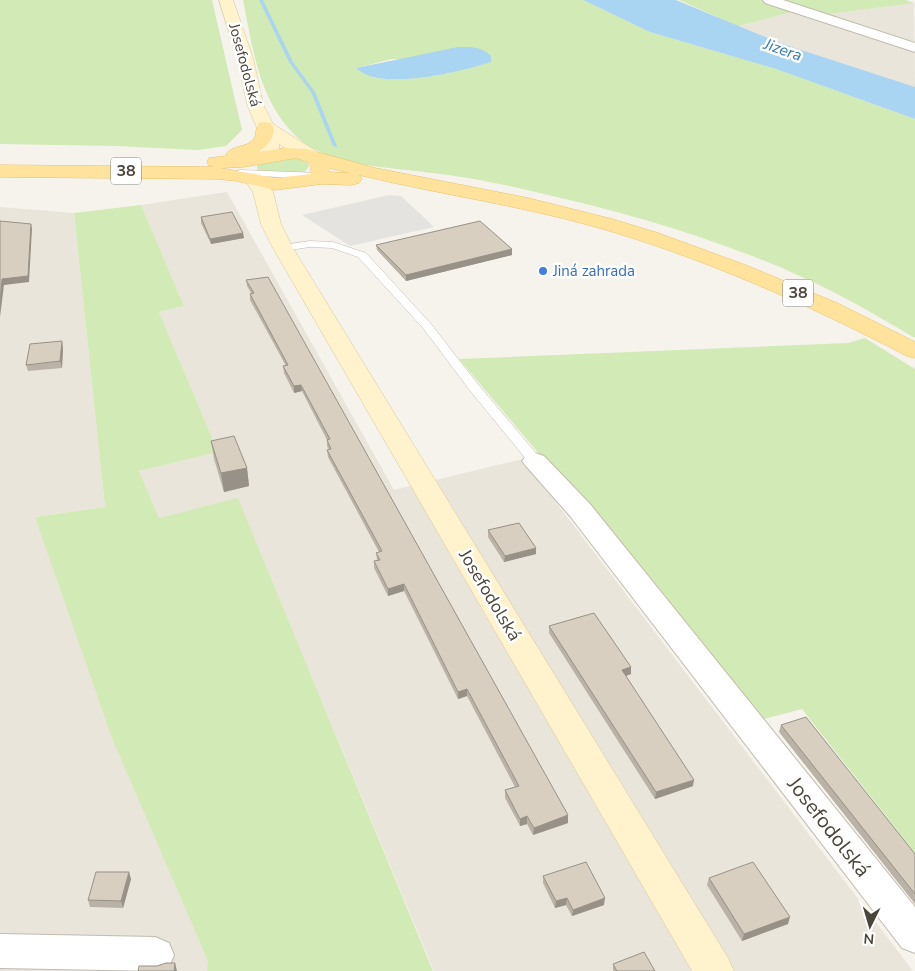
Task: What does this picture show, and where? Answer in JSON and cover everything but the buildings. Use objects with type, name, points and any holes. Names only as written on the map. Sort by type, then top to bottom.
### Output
[{"type":"main road","name":"Josefodolská","points":[[226,0],[245,58],[255,104],[270,138],[271,146],[264,156]]},
{"type":"main road","points":[[106,158],[224,156],[248,150],[259,144],[264,139],[265,127]]},
{"type":"main road","points":[[265,127],[309,170],[284,191],[269,217]]},
{"type":"main road","name":"38","points":[[0,158],[106,158],[221,162],[244,161],[290,153],[309,170],[322,178],[344,178],[470,193]]},
{"type":"main road","points":[[251,177],[247,167],[264,156]]},
{"type":"main road","name":"38","points":[[0,170],[218,173],[251,177],[275,184],[309,170],[352,169],[524,204],[591,220],[704,255],[803,295],[915,351]]},
{"type":"main road","name":"Josefodolská","points":[[251,177],[263,192],[272,229],[283,248],[714,971]]},
{"type":"street","points":[[770,0],[915,48]]},
{"type":"street","points":[[876,35],[915,34]]},
{"type":"street","name":"Josefodolská","points":[[535,461],[580,510],[915,936]]},
{"type":"street","points":[[0,951],[155,955]]},
{"type":"lane","points":[[283,248],[324,244],[340,246],[362,255],[427,326],[472,385],[535,461]]},
{"type":"shaded area","points":[[914,3],[915,87],[780,43],[738,26],[803,9],[822,15]]},
{"type":"shaded area","points":[[227,192],[394,490],[523,459],[913,971],[434,971],[238,499],[159,518],[139,471],[218,452],[159,312],[184,306],[141,205]]},
{"type":"shaded area","points":[[389,195],[401,196],[434,227],[350,246],[302,215]]},
{"type":"shaded area","points":[[0,207],[74,213],[105,507],[35,517],[209,962],[207,971],[0,971]]},
{"type":"green space","points":[[0,0],[212,0],[242,130],[226,146],[198,150],[116,146],[0,144]]},
{"type":"green space","points":[[243,0],[583,0],[650,32],[776,69],[915,119],[915,338],[850,301],[804,278],[729,247],[690,234],[611,210],[519,188],[457,176],[365,165],[331,157],[316,150],[303,142],[288,128],[268,95],[255,58]],"holes":[[[392,59],[490,62],[441,75],[401,79],[383,79],[367,75],[356,68]]]},
{"type":"green space","points":[[679,0],[906,0],[914,3],[822,15],[803,9],[738,26]]},
{"type":"green space","points":[[293,157],[308,163],[309,166],[305,172],[257,172],[257,165],[260,162]]},
{"type":"green space","points":[[141,205],[184,306],[159,312],[218,452],[139,471],[159,518],[238,498],[433,971],[207,971],[208,961],[112,738],[35,517],[105,507],[74,213]]},
{"type":"green space","points":[[865,338],[915,369],[915,853],[802,709],[753,722],[584,507],[459,359],[848,343]]},
{"type":"water","name":"Jizera","points":[[583,0],[676,0],[780,43],[915,87],[915,119],[776,69],[650,32]]},
{"type":"water","points":[[458,47],[483,50],[491,56],[491,62],[441,75],[401,79],[383,79],[367,75],[356,68]]},
{"type":"waterway","points":[[261,0],[291,62],[313,92],[335,146]]},
{"type":"place","name":"Jiná zahrada","points":[[543,271]]}]
